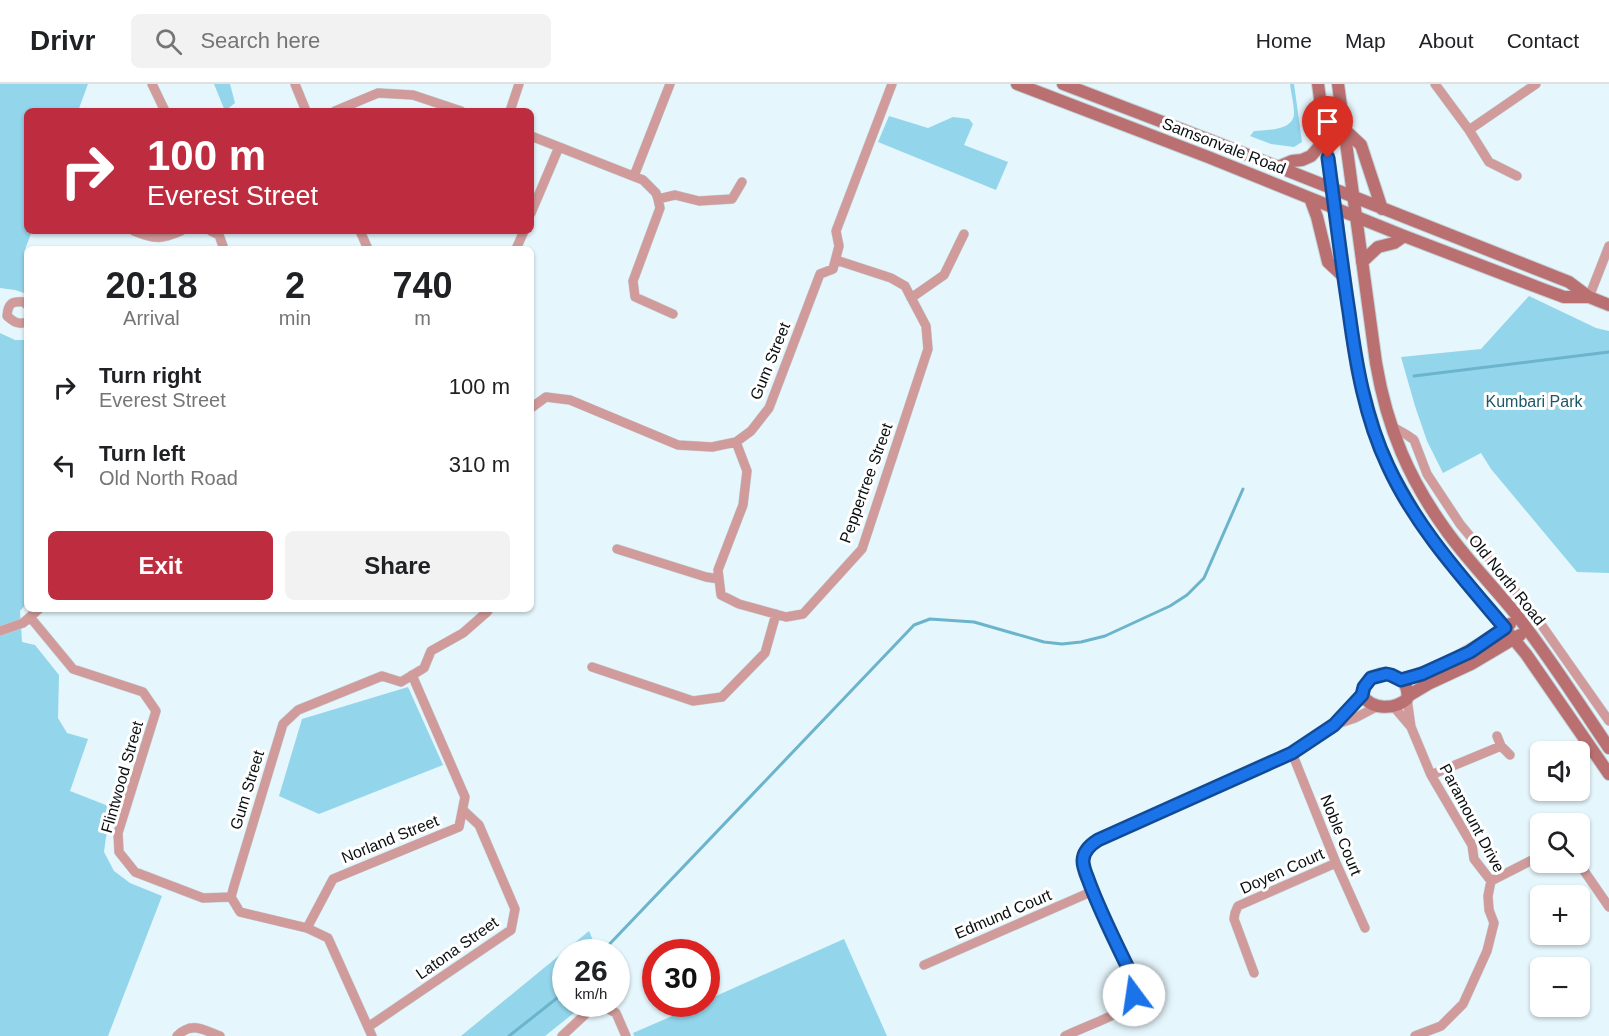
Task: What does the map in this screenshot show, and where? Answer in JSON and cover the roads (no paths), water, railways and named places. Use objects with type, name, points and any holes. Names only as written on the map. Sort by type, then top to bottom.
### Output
[{"type":"main road","name":"Samsonvale Road","points":[[1017,84],[1564,297],[1589,297]]},
{"type":"main road","name":"Samsonvale Road","points":[[1063,84],[1569,282],[1589,297],[1609,305]]},
{"type":"main road","name":"Old North Road","points":[[1318,84],[1354,351],[1361,386],[1388,466],[1410,505],[1442,553],[1526,654],[1609,774]]},
{"type":"main road","name":"Old North Road","points":[[1338,84],[1381,390],[1391,426],[1408,468],[1449,534],[1528,630],[1609,748]]},
{"type":"main road","points":[[1345,130],[1361,145],[1382,209]]},
{"type":"main road","points":[[1278,167],[1311,156],[1326,140]]},
{"type":"main road","points":[[1310,198],[1328,262],[1343,276]]},
{"type":"main road","points":[[1362,262],[1378,247],[1394,243],[1404,236]]},
{"type":"main road","points":[[1401,680],[1422,674],[1470,652],[1518,618]]},
{"type":"main road","points":[[1408,698],[1407,688],[1401,680],[1391,675],[1374,677],[1365,684],[1362,695],[1370,704],[1394,707],[1408,698],[1428,684],[1472,664],[1528,630]]},
{"type":"street","points":[[152,84],[164,108]]},
{"type":"street","points":[[295,84],[305,108]]},
{"type":"street","points":[[511,108],[519,84]]},
{"type":"street","points":[[634,176],[670,84]]},
{"type":"street","points":[[836,260],[839,246],[836,231],[892,84]]},
{"type":"street","points":[[1435,84],[1489,162],[1517,176]]},
{"type":"street","points":[[1469,130],[1536,84]]},
{"type":"street","points":[[342,108],[378,93],[413,95],[451,108]]},
{"type":"street","points":[[534,137],[643,180],[656,193],[659,204],[633,281],[635,297],[673,314]]},
{"type":"street","points":[[534,206],[559,147]]},
{"type":"street","points":[[659,204],[675,195],[699,201],[732,200],[742,182]]},
{"type":"street","points":[[142,234],[153,238],[174,234]]},
{"type":"street","points":[[911,298],[944,275],[964,234]]},
{"type":"street","points":[[1589,297],[1609,246]]},
{"type":"street","name":"Peppertree Street","points":[[719,579],[721,595],[739,604],[786,617],[803,614],[862,549],[928,349],[926,326],[905,286],[891,278],[836,260]]},
{"type":"street","name":"Gum Street","points":[[736,442],[751,431],[768,408],[820,274],[833,269],[836,260]]},
{"type":"street","points":[[24,302],[11,304],[7,316],[14,322],[24,323]]},
{"type":"street","points":[[534,406],[546,397],[570,400],[678,445],[712,447],[736,442],[747,471],[744,504],[718,570],[719,579],[617,549]]},
{"type":"street","name":"Old North Road","points":[[1391,426],[1414,440],[1427,474],[1460,524],[1531,610],[1609,721]]},
{"type":"street","points":[[0,632],[23,623],[36,612]]},
{"type":"street","points":[[463,810],[465,797],[412,675],[424,668],[431,651],[463,633],[488,612]]},
{"type":"street","points":[[591,667],[693,701],[722,697],[765,653],[776,614]]},
{"type":"street","name":"Flintwood Street","points":[[30,617],[73,669],[143,692],[156,711],[118,833],[119,852],[135,872],[203,898],[231,897]]},
{"type":"street","name":"Gum Street","points":[[231,897],[283,724],[298,710],[381,676],[401,682],[412,675]]},
{"type":"street","points":[[1065,1036],[1127,1008],[1134,995],[1135,986],[1131,974],[1093,891],[1083,861],[1089,845],[1292,753],[1334,725],[1362,695]]},
{"type":"street","points":[[1408,698],[1411,727]]},
{"type":"street","points":[[1334,725],[1355,718],[1378,706]]},
{"type":"street","points":[[1394,707],[1411,727]]},
{"type":"street","name":"Paramount Drive","points":[[1411,727],[1431,775],[1472,845],[1474,859],[1491,881],[1488,896],[1489,910],[1494,923],[1486,951],[1463,1004],[1442,1026],[1415,1036]]},
{"type":"street","points":[[1497,736],[1501,746],[1510,755]]},
{"type":"street","points":[[1431,775],[1501,746]]},
{"type":"street","name":"Noble Court","points":[[1292,753],[1365,928]]},
{"type":"street","name":"Norland Street","points":[[307,928],[333,879],[459,827],[463,810]]},
{"type":"street","name":"Latona Street","points":[[370,1032],[511,930],[515,909],[480,825],[463,810]]},
{"type":"street","points":[[1491,881],[1530,861]]},
{"type":"street","name":"Doyen Court","points":[[1254,973],[1234,919],[1238,906],[1336,863]]},
{"type":"street","points":[[1586,873],[1609,907]]},
{"type":"street","name":"Edmund Court","points":[[924,964],[1093,891]]},
{"type":"street","points":[[231,897],[240,912],[307,928],[328,938],[370,1032]]},
{"type":"street","points":[[562,1036],[591,1009],[604,1007],[616,1013],[626,1036]]},
{"type":"street","points":[[177,1036],[183,1030],[196,1027],[220,1036]]},
{"type":"waterway","points":[[1414,376],[1609,352]]},
{"type":"waterway","points":[[614,939],[914,625],[930,619],[974,622],[1044,642],[1062,644],[1105,636],[1170,606],[1187,595],[1204,578],[1243,489]]},
{"type":"waterway","points":[[509,1036],[552,1002]]},
{"type":"park label","name":"Kumbari Park","points":[[1534,401]]}]
